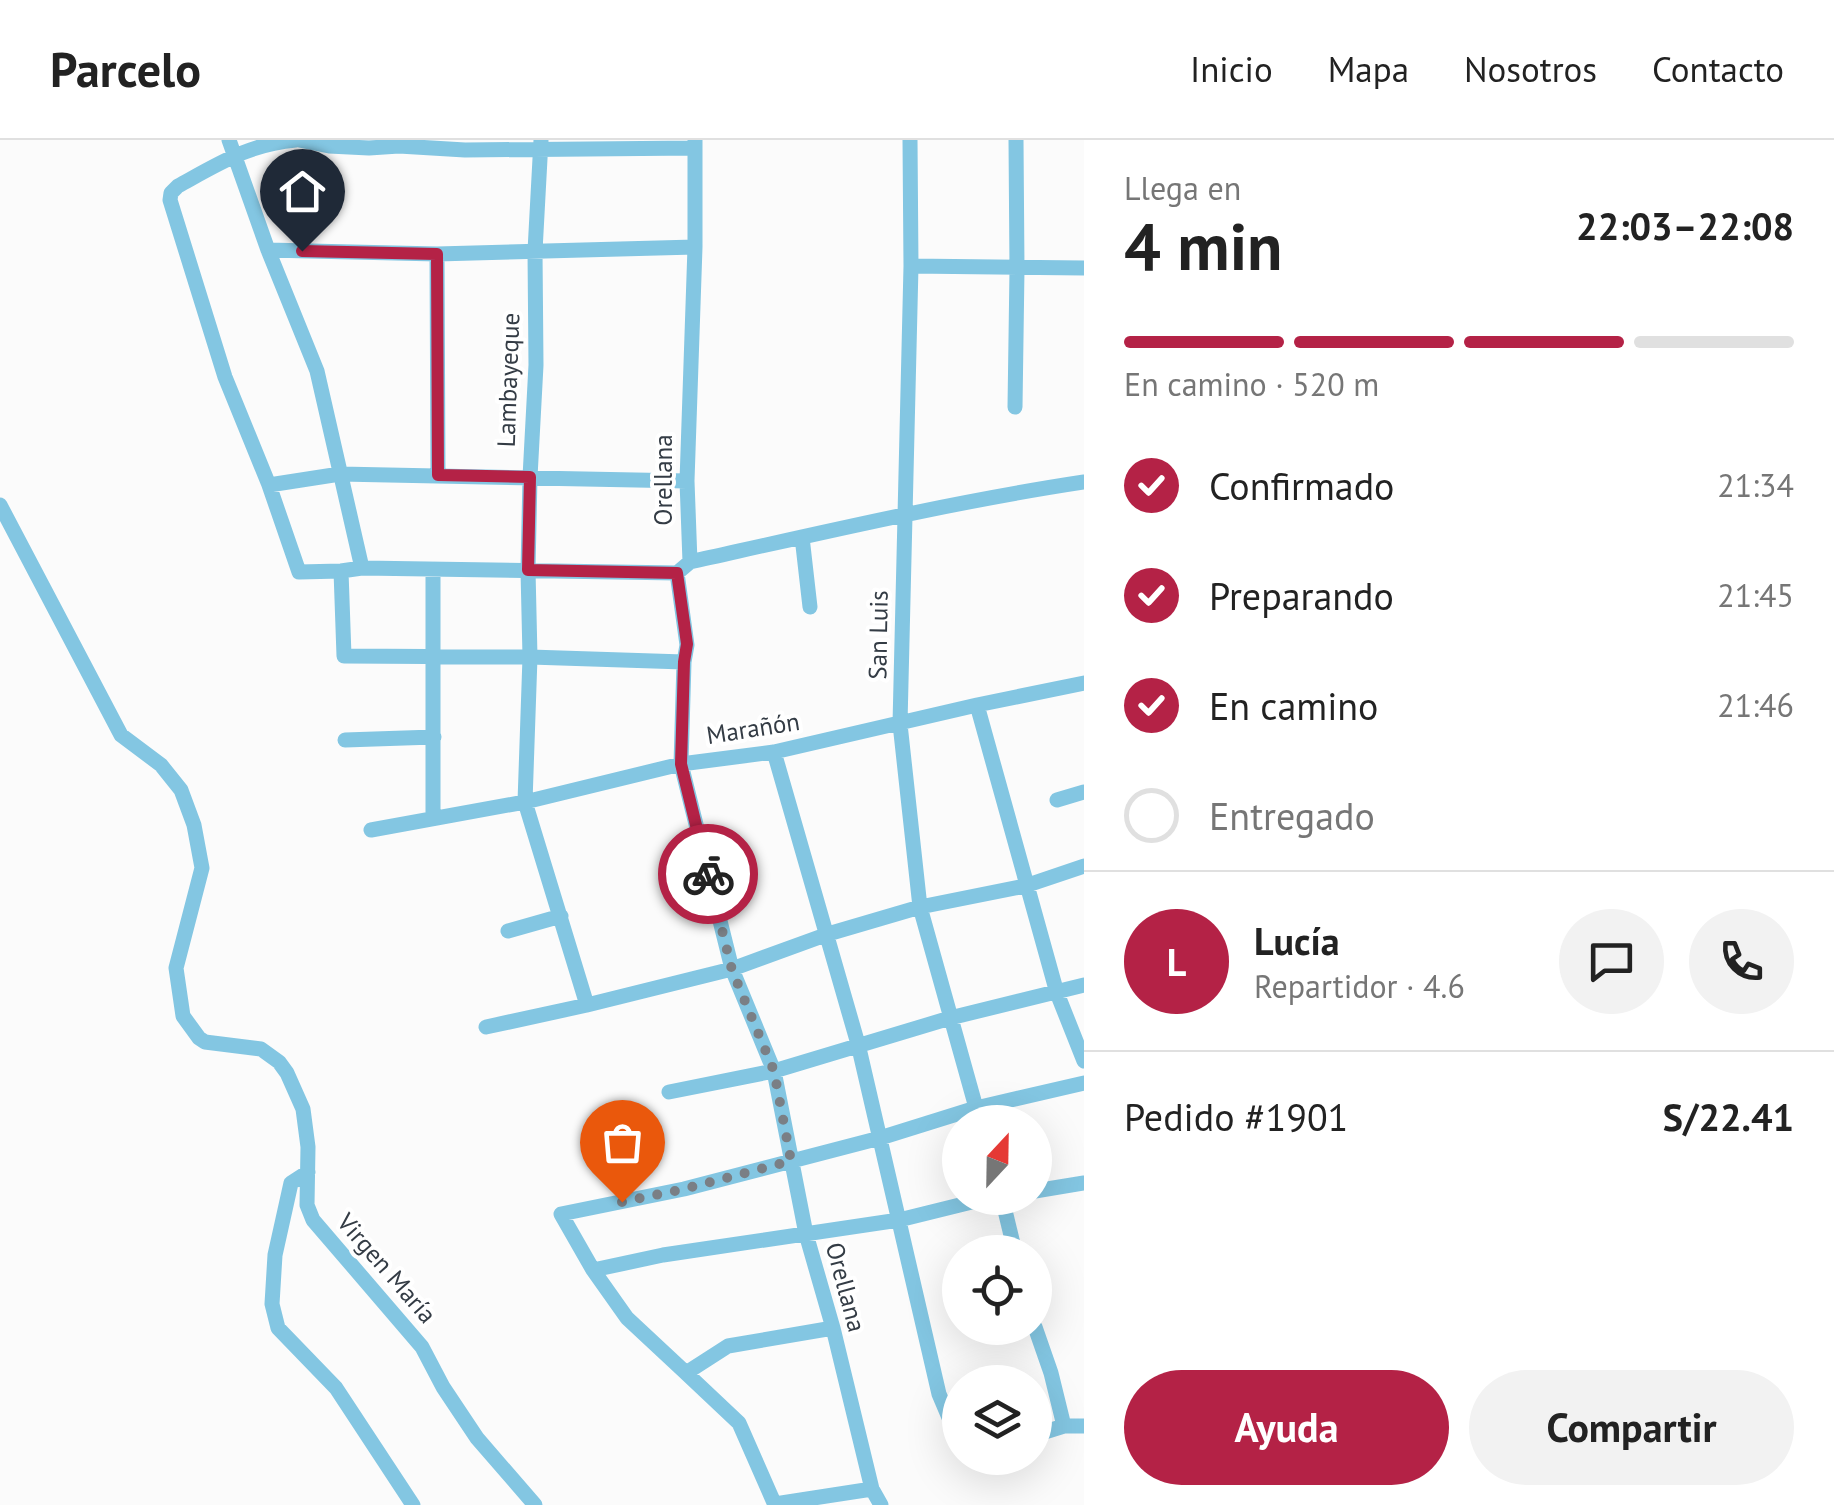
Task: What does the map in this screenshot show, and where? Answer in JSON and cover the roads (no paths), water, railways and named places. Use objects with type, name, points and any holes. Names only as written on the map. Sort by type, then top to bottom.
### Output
[{"type":"street","points":[[695,144],[541,144],[465,150],[399,143],[370,148],[297,140],[270,142],[232,147],[178,186],[170,203],[225,378],[299,572],[362,568],[683,568],[802,537],[1014,492],[1084,482]]},
{"type":"street","name":"San Luis","points":[[910,140],[911,266],[900,724],[920,906],[975,1105]]},
{"type":"street","points":[[1015,406],[1016,140]]},
{"type":"street","name":"Lambayeque","points":[[541,144],[535,252],[536,365],[530,477],[525,802],[587,1005]]},
{"type":"street","name":"Orellana","points":[[695,144],[683,568],[687,644],[681,764],[732,970],[774,1071],[806,1234],[872,1489],[880,1505]]},
{"type":"street","points":[[232,147],[268,250],[318,371],[362,568]]},
{"type":"street","points":[[268,250],[437,254],[695,248]]},
{"type":"street","points":[[437,254],[438,475]]},
{"type":"street","points":[[911,266],[1084,268]]},
{"type":"street","points":[[269,485],[340,474],[686,481]]},
{"type":"street","name":"Virgen María","points":[[0,505],[121,735],[161,765],[181,790],[194,824],[202,868],[176,968],[183,1016],[206,1042],[261,1049],[280,1062],[303,1110],[308,1146],[308,1205],[313,1220],[422,1347],[477,1438],[535,1505]]},
{"type":"street","points":[[802,537],[810,607]]},
{"type":"street","points":[[341,571],[344,656],[530,656],[684,662]]},
{"type":"street","points":[[433,571],[433,817]]},
{"type":"street","name":"Marañón","points":[[371,830],[525,802],[681,764],[774,752],[1084,684]]},
{"type":"street","points":[[976,705],[1057,993],[1084,1061]]},
{"type":"street","points":[[345,740],[434,737]]},
{"type":"street","points":[[774,752],[858,1044],[942,1401]]},
{"type":"street","points":[[1056,800],[1084,792]]},
{"type":"street","points":[[486,1027],[732,970],[828,934],[920,906],[1025,886],[1084,866]]},
{"type":"street","points":[[508,931],[561,916]]},
{"type":"street","points":[[669,1092],[774,1071],[950,1018],[1084,985]]},
{"type":"street","points":[[1011,1105],[1084,1083]]},
{"type":"street","points":[[872,1489],[775,1505],[739,1424],[627,1318],[593,1270],[562,1214],[684,1189],[942,1123]]},
{"type":"street","points":[[308,1172],[291,1182],[275,1255],[274,1319],[284,1336],[336,1388],[413,1505]]},
{"type":"street","points":[[1052,1188],[1084,1183]]},
{"type":"street","points":[[593,1270],[663,1254],[899,1220],[942,1209]]},
{"type":"street","points":[[686,1373],[728,1346],[832,1328]]},
{"type":"street","points":[[1041,1345],[1064,1426]]},
{"type":"street","points":[[1052,1430],[1084,1426]]}]
